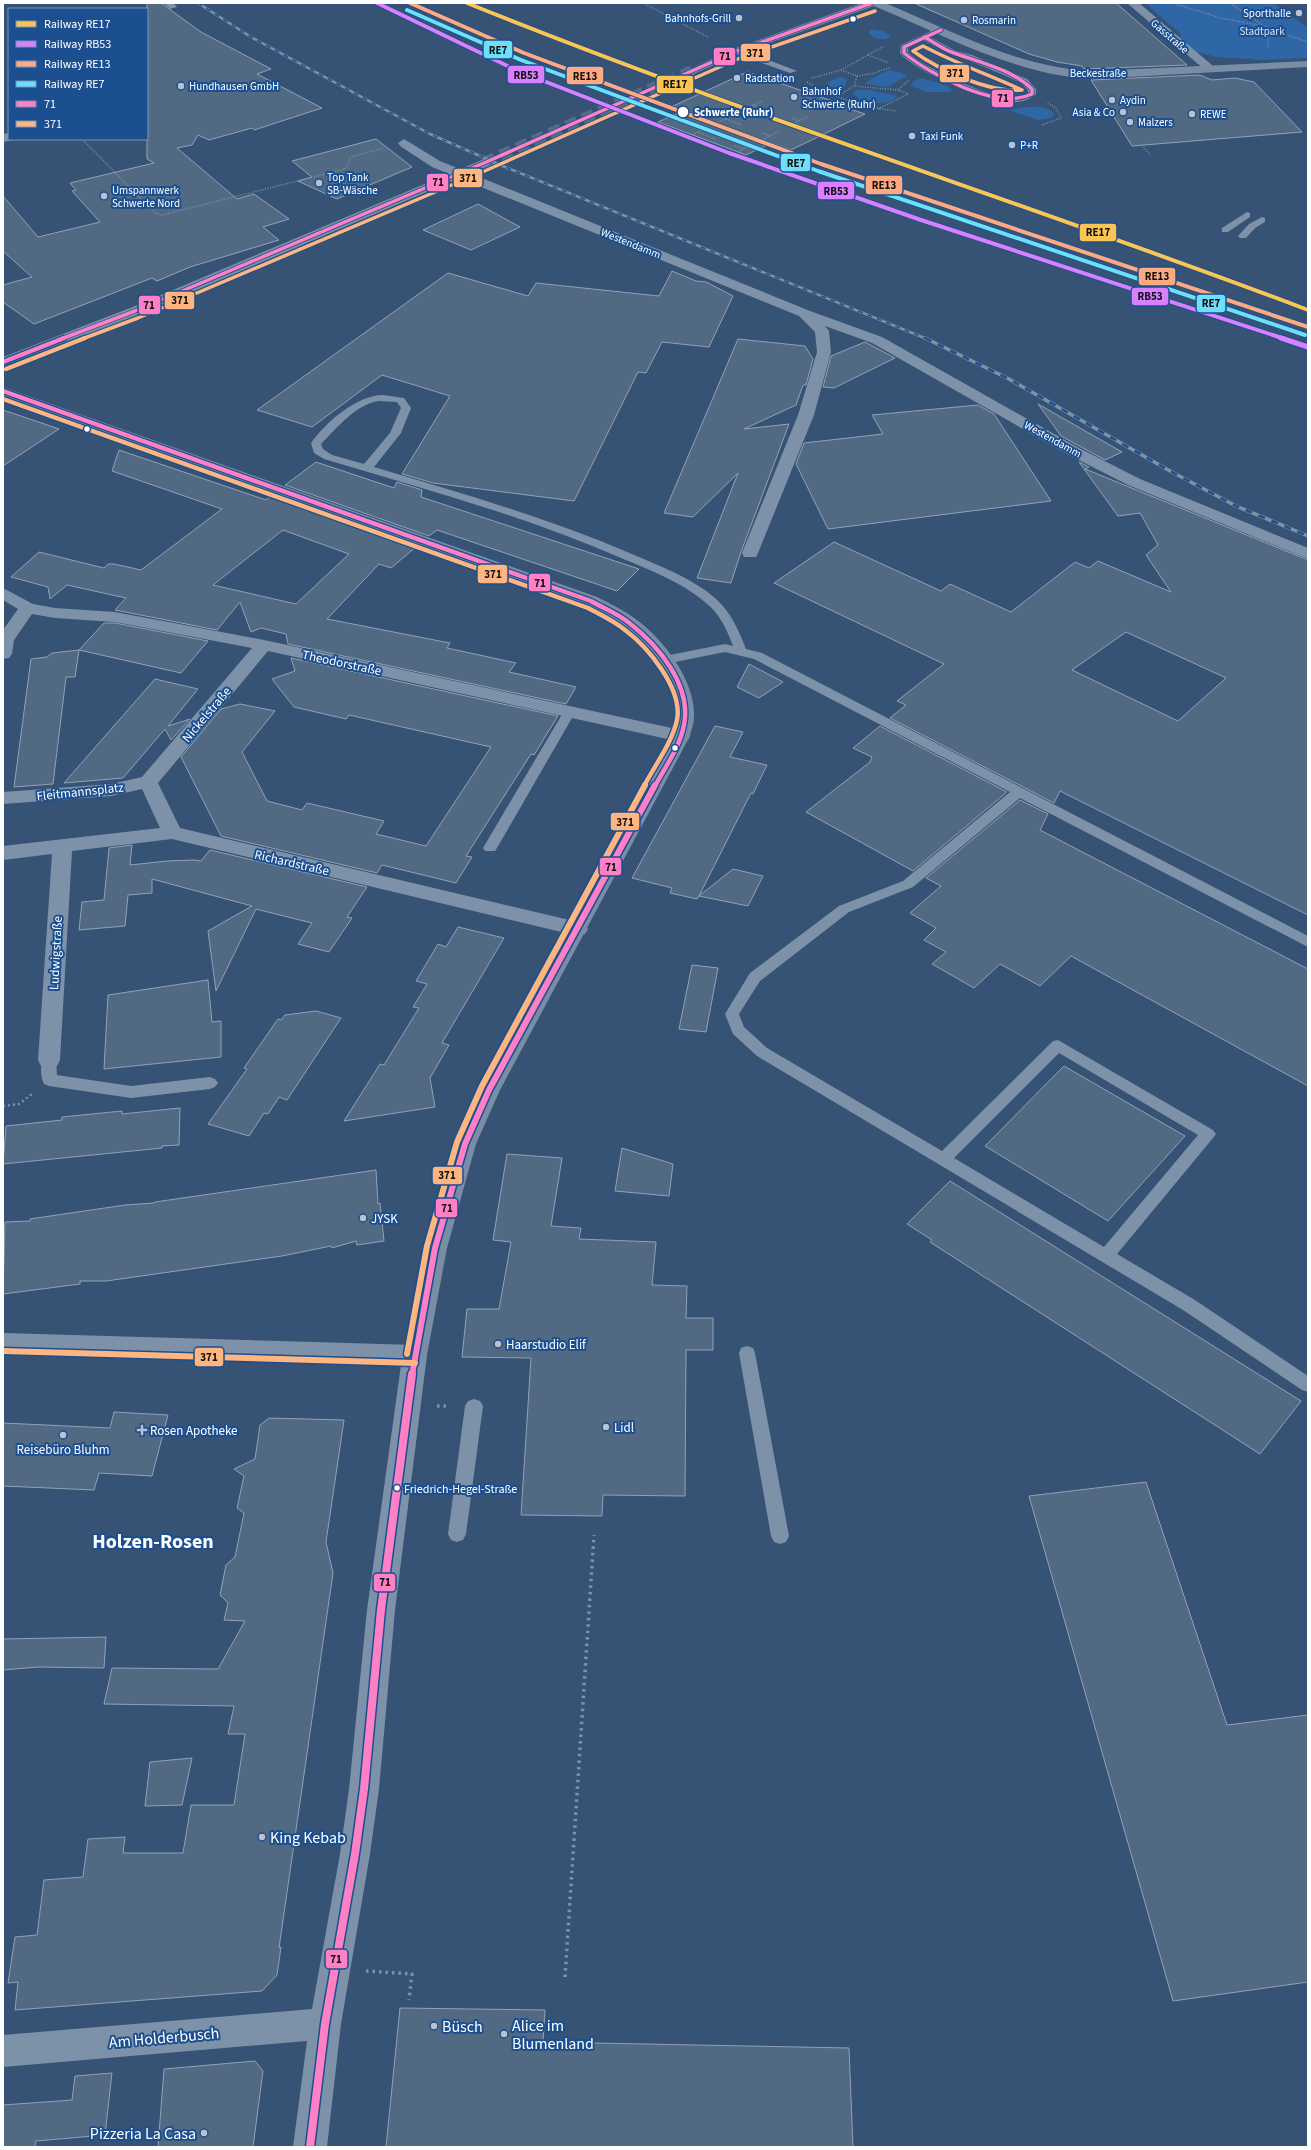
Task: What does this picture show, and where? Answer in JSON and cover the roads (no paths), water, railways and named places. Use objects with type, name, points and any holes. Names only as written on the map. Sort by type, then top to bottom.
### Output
[{"type":"main road","points":[[692,71],[737,51],[872,3]]},
{"type":"main road","name":"Beckestraße","points":[[876,3],[1014,61],[1068,74],[1308,64]]},
{"type":"main road","points":[[3,362],[136,311],[484,163]]},
{"type":"main road","points":[[3,391],[591,601],[633,625],[649,640],[671,669],[682,696],[685,717],[681,736],[578,929],[489,1090],[465,1144],[435,1248],[416,1355]]},
{"type":"street","name":"Gasstraße","points":[[1132,3],[1209,68]]},
{"type":"street","name":"Westendamm","points":[[404,143],[436,164],[804,313],[877,340],[1073,451],[1134,482],[1308,554]]},
{"type":"street","name":"Westendamm","points":[[750,554],[806,415],[824,352],[822,331],[804,313]]},
{"type":"street","name":"Theodorstraße","points":[[3,594],[28,608],[55,613],[115,617],[264,646],[681,736]]},
{"type":"street","points":[[3,654],[5,640],[28,608]]},
{"type":"street","name":"Nickelstraße","points":[[148,782],[264,646]]},
{"type":"street","points":[[148,782],[172,833]]},
{"type":"street","name":"Fleitmannsplatz","points":[[3,798],[111,790],[148,782]]},
{"type":"street","name":"Richardstraße","points":[[3,853],[172,833],[578,929]]},
{"type":"street","name":"Ludwigstraße","points":[[49,1070],[62,847]]},
{"type":"street","points":[[3,1343],[416,1355],[396,1486],[381,1610],[364,1789],[355,1854],[325,2024],[310,2147]]},
{"type":"street","name":"Am Holderbusch","points":[[3,2050],[325,2024]]},
{"type":"lane","points":[[924,37],[953,52],[969,57],[1024,81],[1032,89],[1032,94],[1022,100],[1010,101],[989,97],[911,60],[904,53],[904,47],[924,37],[941,30]]},
{"type":"lane","points":[[737,51],[792,71]]},
{"type":"lane","points":[[1225,230],[1247,215]]},
{"type":"lane","points":[[1243,236],[1252,226],[1262,220]]},
{"type":"lane","points":[[367,468],[386,447],[403,422],[406,408],[400,400],[384,398],[366,401],[335,425],[316,443],[318,451],[328,457],[546,524],[604,545],[678,580],[704,596],[728,619],[741,652]]},
{"type":"lane","points":[[665,660],[725,648],[765,659],[1308,942]]},
{"type":"lane","points":[[490,848],[570,711]]},
{"type":"lane","points":[[1020,791],[908,884],[844,910],[755,977],[732,1014],[738,1030],[762,1052],[1189,1306],[1308,1385]]},
{"type":"lane","points":[[943,1160],[1058,1045],[1208,1134],[1106,1256]]},
{"type":"lane","points":[[49,1070],[131,1092],[210,1083]]},
{"type":"lane","points":[[747,1353],[780,1536]]},
{"type":"lane","points":[[457,1534],[474,1406]]},
{"type":"tunnel","points":[[484,163],[692,71]]},
{"type":"railway","points":[[198,3],[251,37],[430,134],[505,167],[927,339]]},
{"type":"railway","points":[[925,338],[1009,379],[1170,471],[1236,506],[1308,536]]},
{"type":"rail line","name":"RB53","points":[[377,3],[478,53],[539,80],[729,153],[1018,253],[1308,347]]},
{"type":"rail line","name":"RE13","points":[[410,3],[524,53],[821,164],[1308,327]]},
{"type":"rail line","name":"RE17","points":[[467,3],[675,85],[1098,232],[1308,310]]},
{"type":"rail line","name":"RE7","points":[[407,10],[521,60],[818,171],[1305,335]]},
{"type":"place","name":"Sporthalle","points":[[1299,13]]},
{"type":"place","name":"Bahnhofs-Grill","points":[[739,18]]},
{"type":"place","name":"Rosmarin","points":[[964,20]]},
{"type":"place","name":"Radstation","points":[[737,78]]},
{"type":"place","name":"Hundhausen GmbH","points":[[181,86]]},
{"type":"place","name":"Bahnhof Schwerte (Ruhr)","points":[[794,97]]},
{"type":"place","name":"Aydin","points":[[1112,100]]},
{"type":"place","name":"Schwerte (Ruhr)","points":[[683,112]]},
{"type":"place","name":"Asia & Co","points":[[1123,112]]},
{"type":"place","name":"REWE","points":[[1192,114]]},
{"type":"place","name":"Malzers","points":[[1130,122]]},
{"type":"place","name":"Taxi Funk","points":[[912,136]]},
{"type":"place","name":"P+R","points":[[1012,145]]},
{"type":"place","name":"Top Tank SB-Wäsche","points":[[319,183]]},
{"type":"place","name":"Umspannwerk Schwerte Nord","points":[[104,196]]},
{"type":"place","name":"JYSK","points":[[363,1218]]},
{"type":"place","name":"Haarstudio Elif","points":[[498,1344]]},
{"type":"place","name":"Lidl","points":[[606,1427]]},
{"type":"place","name":"Rosen Apotheke","points":[[142,1430]]},
{"type":"place","name":"Reisebüro Bluhm","points":[[63,1435]]},
{"type":"place","name":"Friedrich-Hegel-Straße","points":[[397,1488]]},
{"type":"place","name":"King Kebab","points":[[262,1837]]},
{"type":"place","name":"Büsch","points":[[434,2026]]},
{"type":"place","name":"Alice im Blumenland","points":[[504,2034]]},
{"type":"place","name":"Pizzeria La Casa","points":[[204,2133]]},
{"type":"district","name":"Holzen-Rosen","points":[[153,1541]]},
{"type":"park label","name":"Stadtpark","points":[[1262,31]]}]
